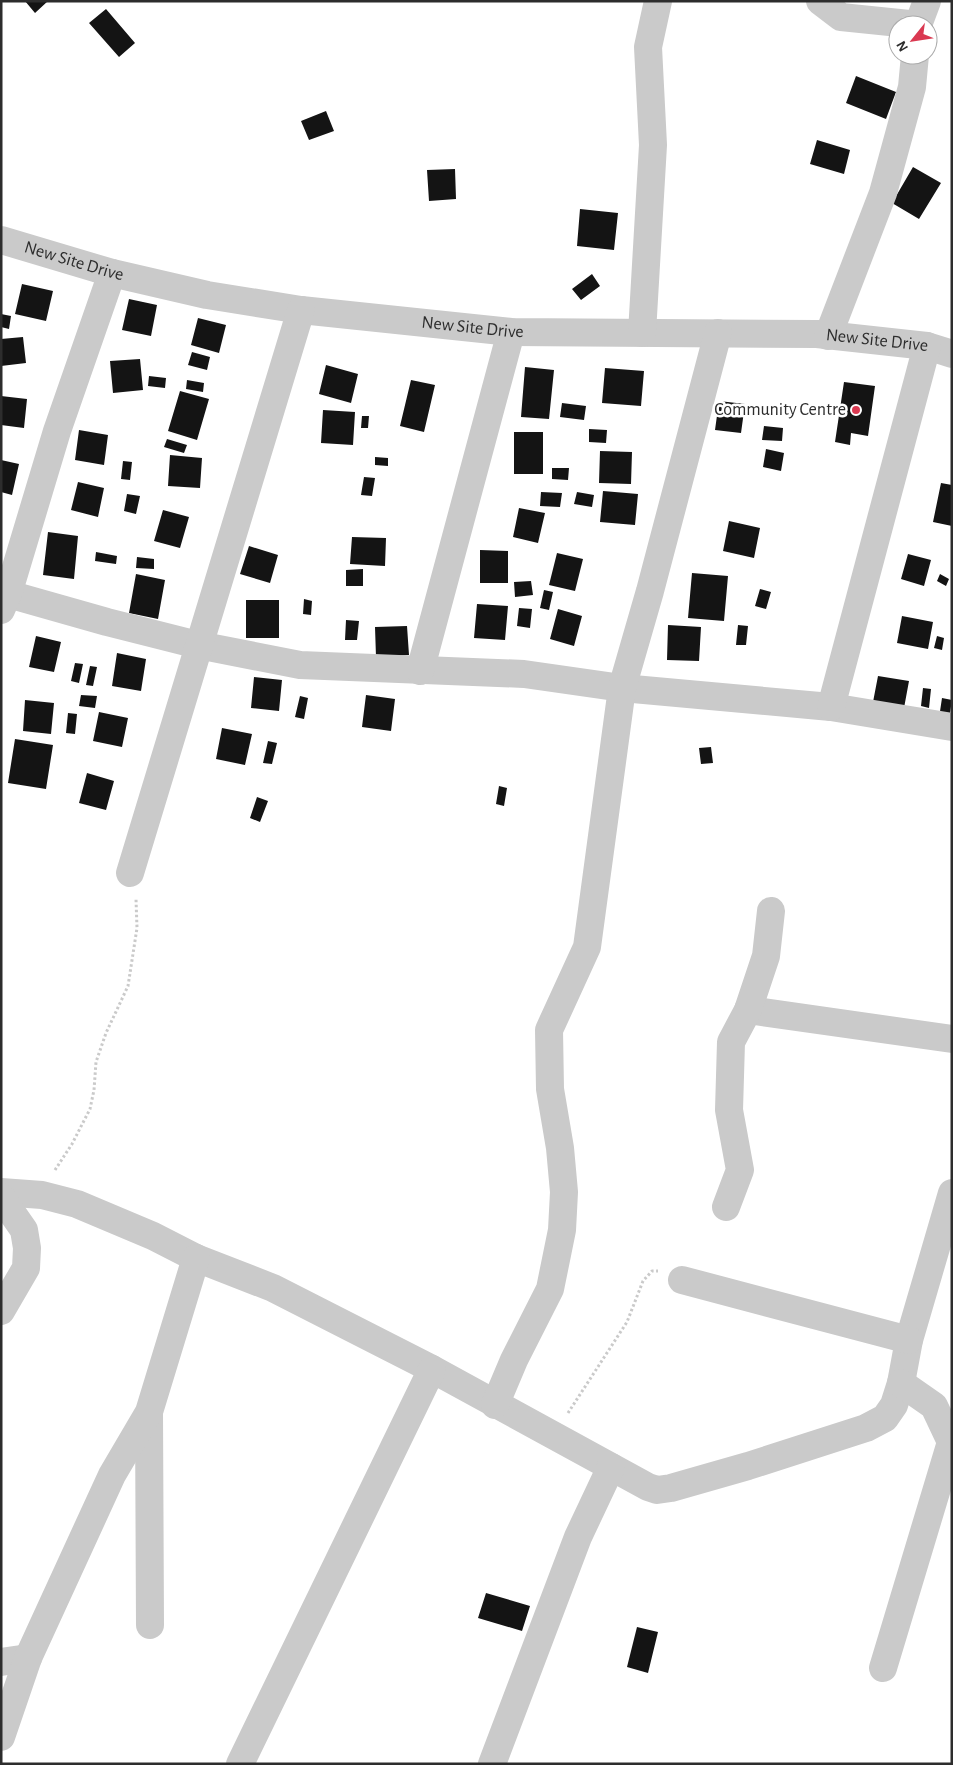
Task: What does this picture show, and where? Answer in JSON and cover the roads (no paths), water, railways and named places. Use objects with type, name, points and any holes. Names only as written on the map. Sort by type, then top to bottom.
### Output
[{"type":"street","points":[[642,333],[653,146],[648,46],[658,1]]},
{"type":"street","points":[[820,1],[841,17],[888,22]]},
{"type":"street","points":[[922,15],[927,1]]},
{"type":"street","points":[[828,336],[883,193],[912,87],[914,65]]},
{"type":"street","name":"New Site Drive","points":[[1,240],[112,273],[207,294],[301,310],[510,332],[817,334],[939,350]]},
{"type":"street","points":[[112,273],[58,431],[4,599],[198,645],[300,666],[524,674],[622,688],[831,707],[952,727]]},
{"type":"street","points":[[130,873],[301,310]]},
{"type":"street","points":[[420,671],[510,332]]},
{"type":"street","points":[[495,1405],[514,1360],[550,1289],[562,1230],[564,1192],[560,1148],[550,1089],[549,1030],[586,947],[622,688],[650,591],[718,333]]},
{"type":"street","points":[[831,707],[939,350]]},
{"type":"street","points":[[726,1207],[740,1170],[729,1110],[732,1042],[748,1010],[766,956],[771,911]]},
{"type":"street","points":[[748,1010],[952,1039]]},
{"type":"street","points":[[1,1192],[42,1195],[77,1204],[153,1236],[196,1258],[274,1288],[432,1369],[495,1405],[648,1487],[657,1490],[672,1488],[748,1466],[866,1428],[885,1418],[894,1405],[901,1383],[909,1340],[952,1193]]},
{"type":"street","points":[[1,1197],[24,1230],[27,1248],[26,1268],[1,1311]]},
{"type":"street","points":[[1,1737],[28,1658],[112,1475],[149,1412],[196,1258]]},
{"type":"street","points":[[682,1280],[909,1340]]},
{"type":"street","points":[[240,1764],[432,1369]]},
{"type":"street","points":[[883,1668],[951,1442],[934,1406],[901,1383]]},
{"type":"street","points":[[149,1412],[150,1625]]},
{"type":"street","points":[[492,1764],[578,1537],[611,1467]]},
{"type":"street","points":[[1,1662],[28,1658]]},
{"type":"place","name":"Community Centre","points":[[856,410]]}]
